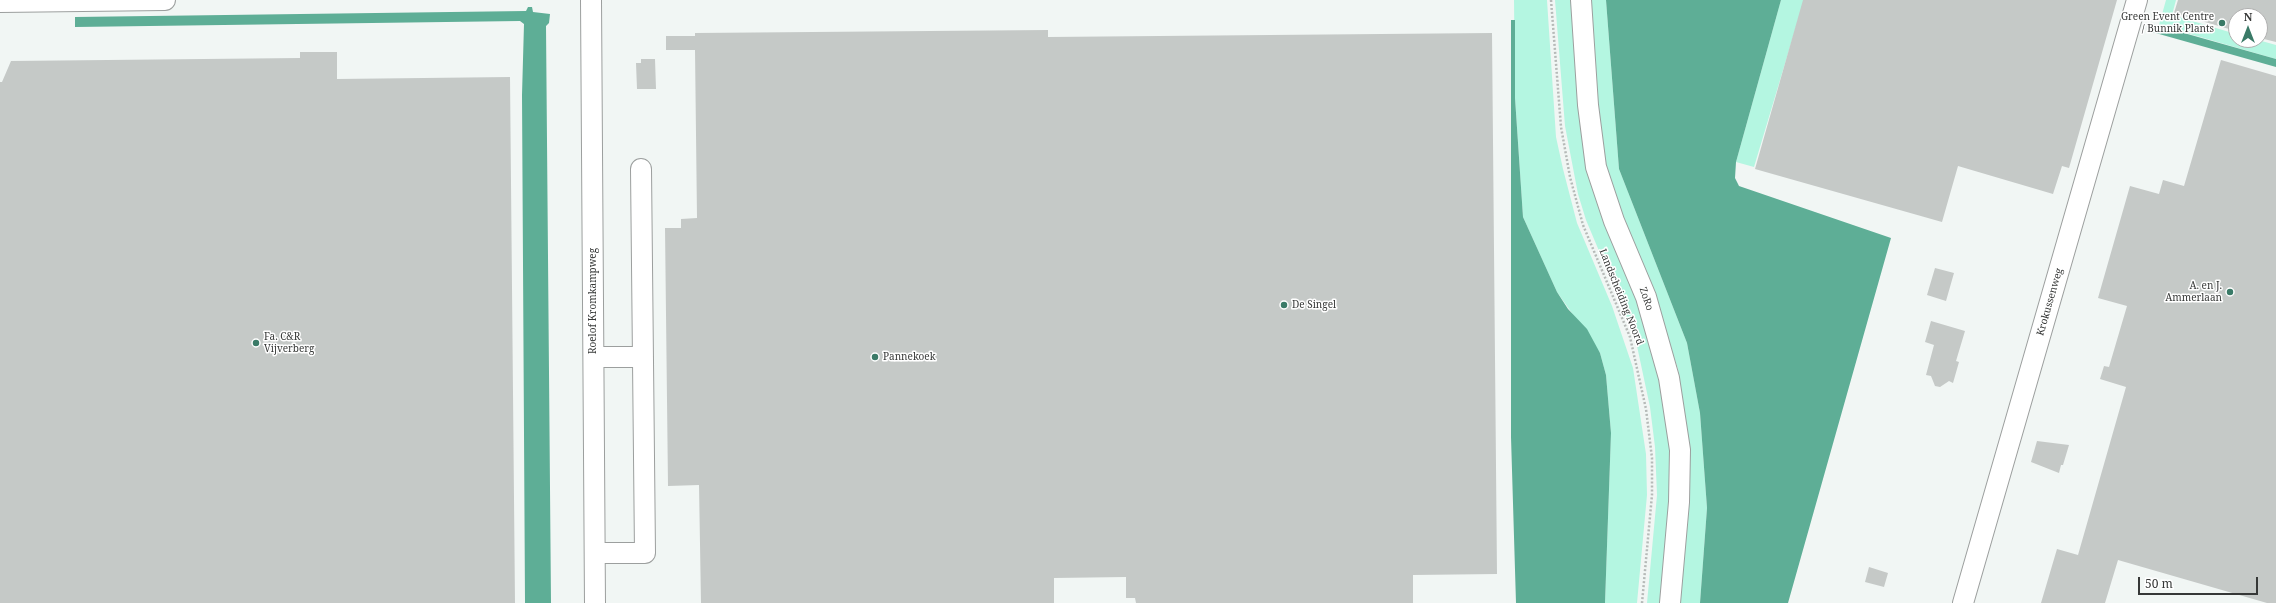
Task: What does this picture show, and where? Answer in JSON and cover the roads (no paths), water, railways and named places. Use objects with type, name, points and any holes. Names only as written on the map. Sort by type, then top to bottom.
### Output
[{"type":"street","points":[[0,2],[165,0]]},
{"type":"street","name":"Roelof Kromkampweg","points":[[591,0],[595,603]]},
{"type":"street","name":"ZoRo","points":[[1581,0],[1588,105],[1596,168],[1614,221],[1646,297],[1669,378],[1680,450],[1679,502],[1670,603]]},
{"type":"street","name":"Krokussenweg","points":[[1964,603],[2136,0]]},
{"type":"street","points":[[595,553],[646,553],[641,169]]},
{"type":"street","points":[[594,357],[643,357]]},
{"type":"place","name":"Green Event Centre / Bunnik Plants","points":[[2222,23]]},
{"type":"place","name":"A. en J. Ammerlaan","points":[[2230,292]]},
{"type":"place","name":"De Singel","points":[[1284,305]]},
{"type":"place","name":"Fa. C&R Vijverberg","points":[[256,343]]},
{"type":"place","name":"Pannekoek","points":[[875,357]]}]
